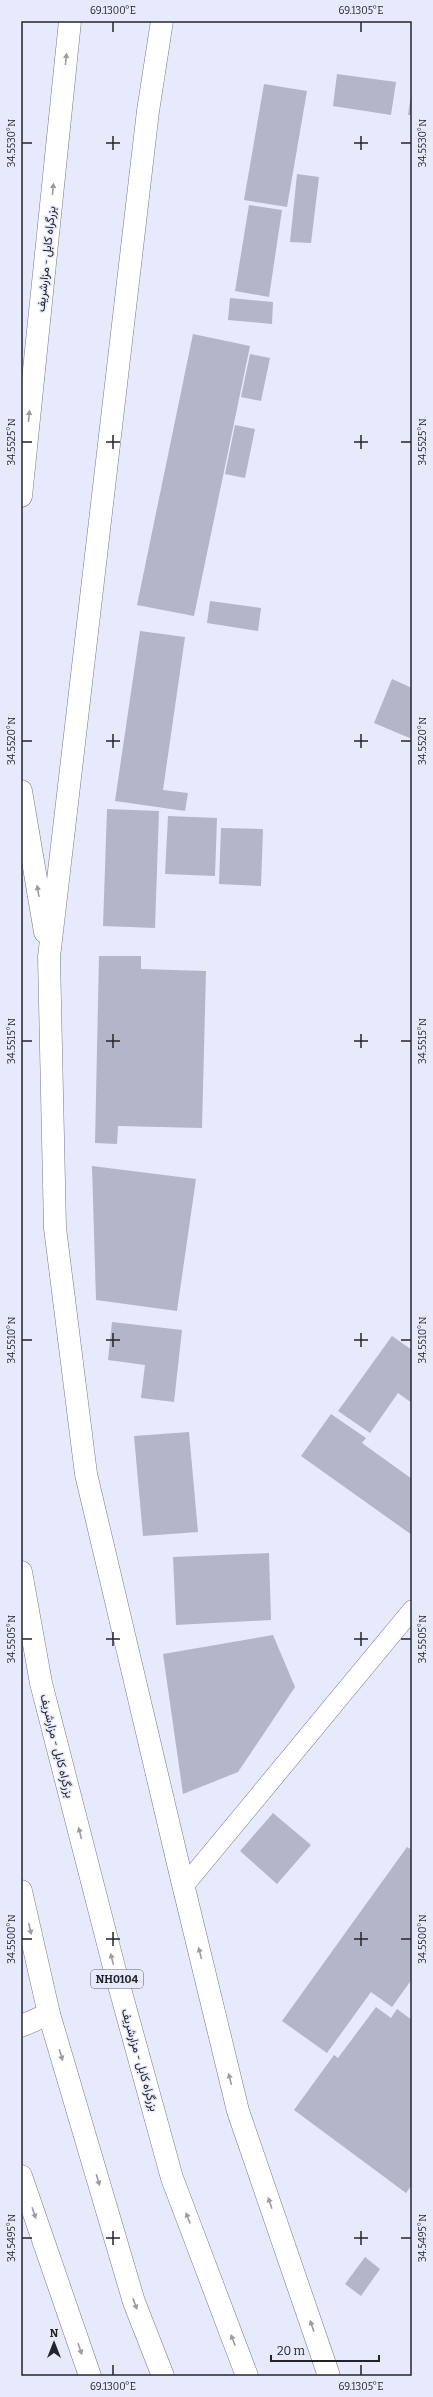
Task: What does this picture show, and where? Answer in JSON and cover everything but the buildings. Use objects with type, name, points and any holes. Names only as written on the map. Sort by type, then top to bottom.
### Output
[{"type":"main road","name":"بزرگراه کابل - مزارشریف","points":[[21,496],[70,21]]},
{"type":"main road","points":[[162,21],[148,111],[49,957],[54,1228],[86,1474],[184,1886],[238,2111],[329,2376]]},
{"type":"main road","points":[[21,791],[49,957]]},
{"type":"main road","name":"بزرگراه کابل - مزارشریف","points":[[21,1572],[43,1691],[114,1968],[172,2178],[247,2376]]},
{"type":"main road","points":[[21,1891],[49,2014],[134,2302],[163,2376]]},
{"type":"main road","points":[[21,2026],[49,2014]]},
{"type":"main road","points":[[21,2176],[90,2376]]},
{"type":"lane","points":[[184,1886],[412,1610]]}]
